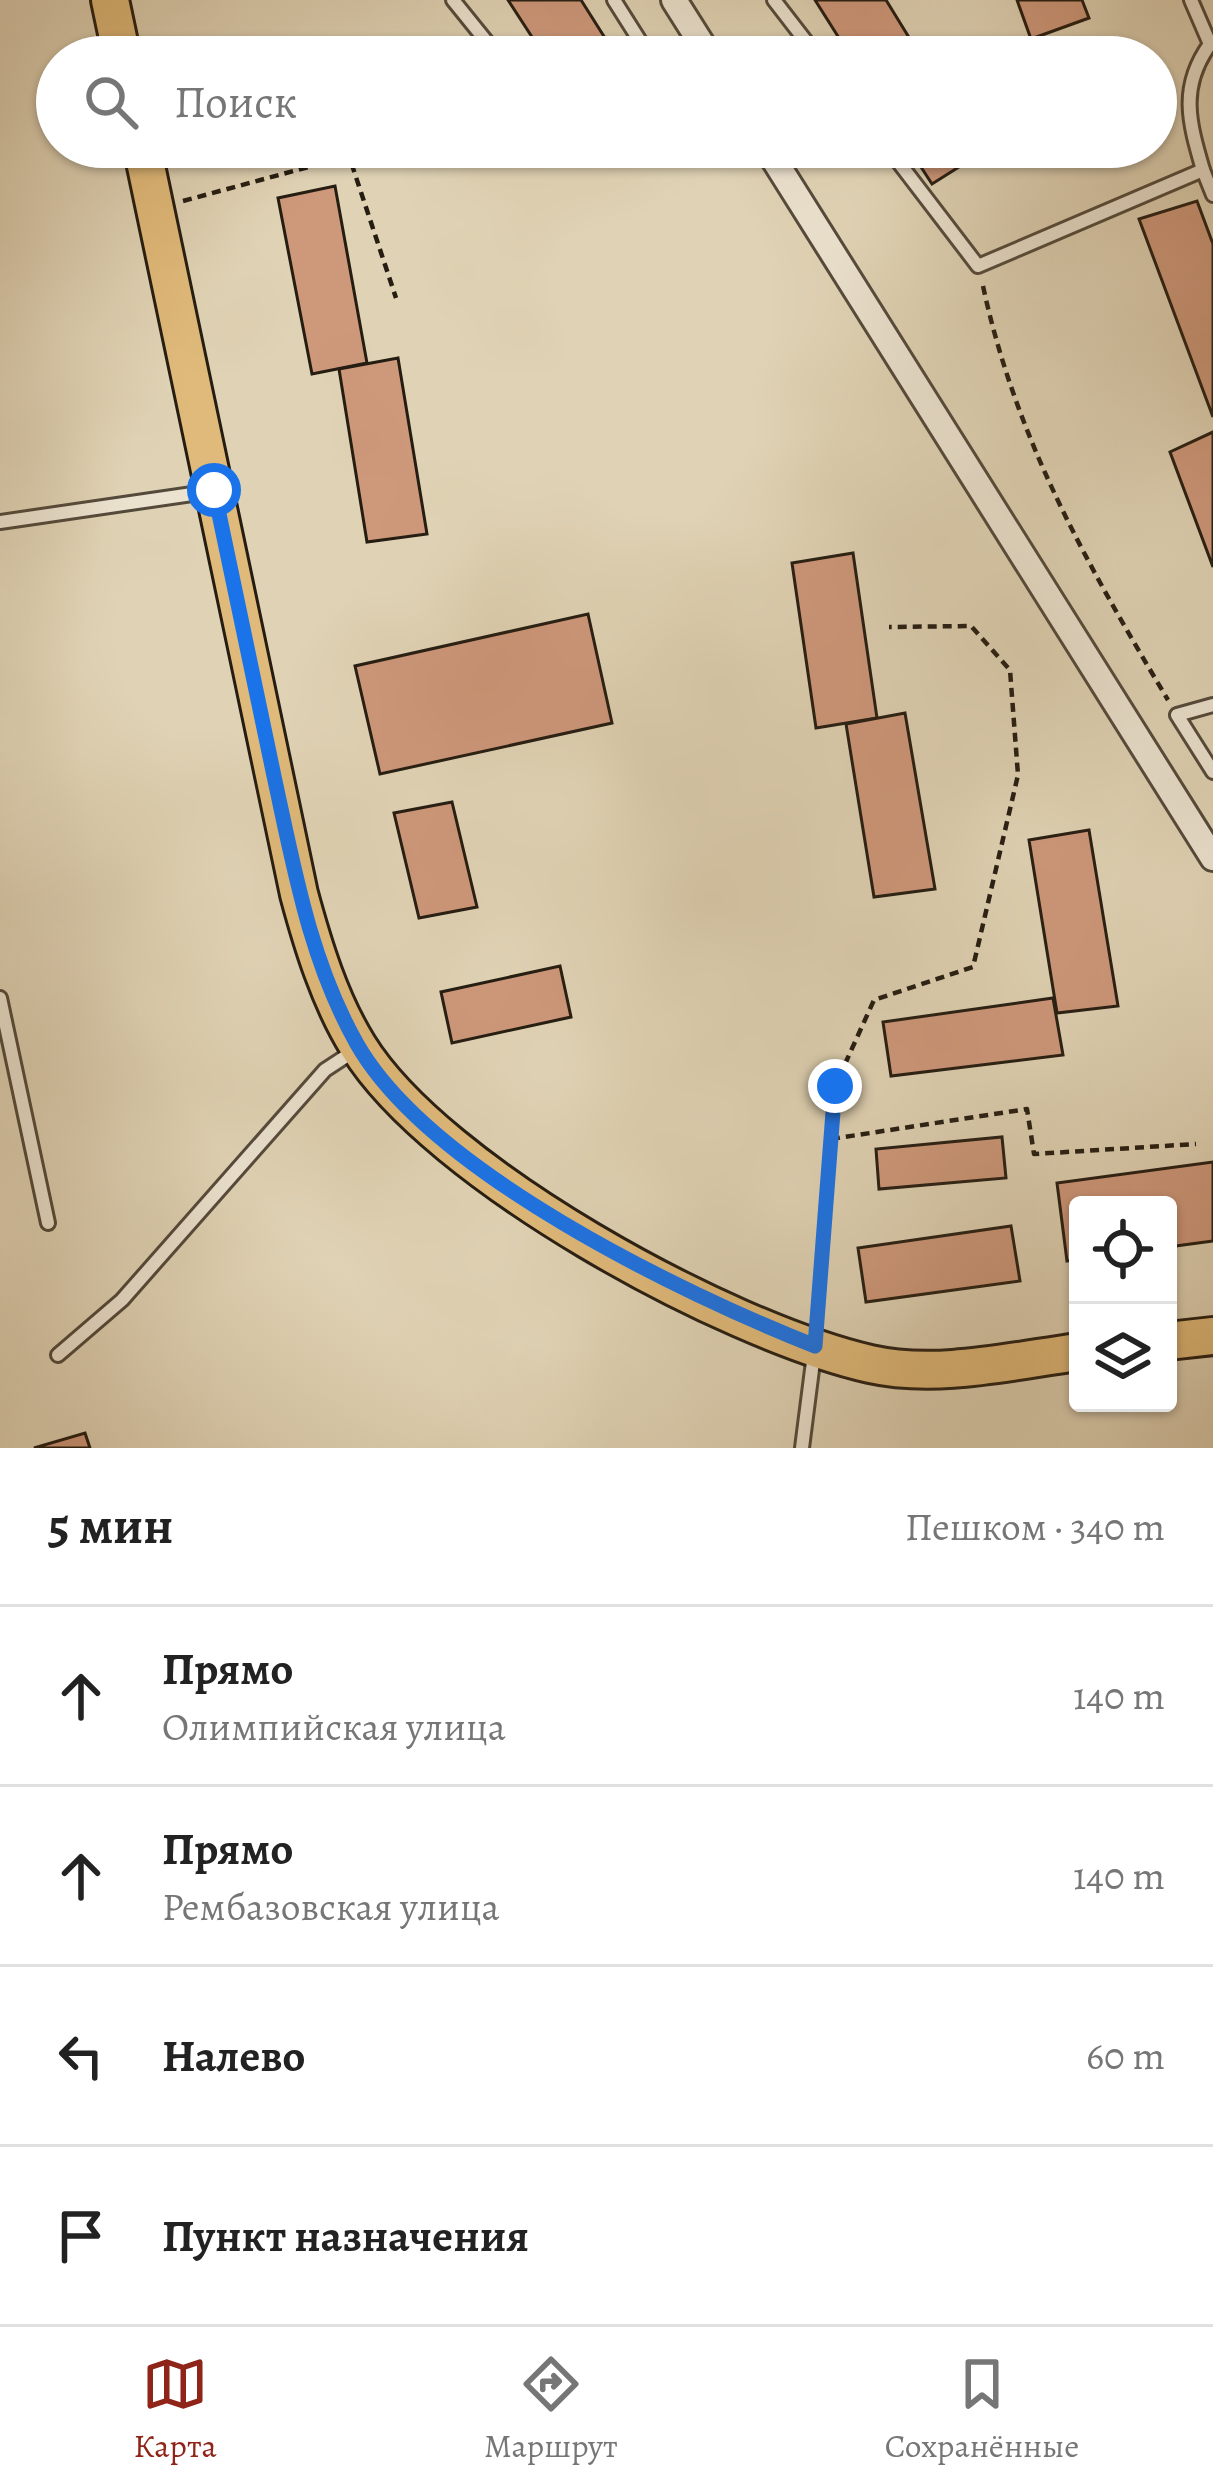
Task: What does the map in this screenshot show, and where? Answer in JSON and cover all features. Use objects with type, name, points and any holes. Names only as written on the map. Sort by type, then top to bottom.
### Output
[{"type":"main road","points":[[110,0],[118,36]]},
{"type":"main road","points":[[146,168],[311,939],[359,1048],[453,1146],[522,1196],[655,1275],[815,1346],[870,1364],[930,1370],[1069,1353]]},
{"type":"main road","points":[[1177,1340],[1213,1336]]},
{"type":"street","points":[[674,0],[697,36]]},
{"type":"street","points":[[779,168],[1213,858]]},
{"type":"lane","points":[[453,0],[482,36]]},
{"type":"lane","points":[[614,0],[637,36]]},
{"type":"lane","points":[[774,0],[802,36]]},
{"type":"lane","points":[[1191,0],[1211,48],[1193,68],[1186,114],[1213,195]]},
{"type":"lane","points":[[903,168],[978,266],[1203,170]]},
{"type":"lane","points":[[0,522],[214,490]]},
{"type":"lane","points":[[1213,705],[1177,715],[1213,772]]},
{"type":"lane","points":[[0,998],[47,1222]]},
{"type":"lane","points":[[58,1354],[122,1300],[325,1070],[359,1048]]},
{"type":"lane","points":[[802,1448],[815,1346]]},
{"type":"path","points":[[155,209],[306,168]]},
{"type":"path","points":[[354,168],[396,298]]},
{"type":"path","points":[[978,266],[1001,370],[1076,547],[1177,715]]},
{"type":"path","points":[[815,1346],[835,1086],[874,1000],[973,967],[1018,775],[1010,670],[971,626],[889,627]]},
{"type":"path","points":[[831,1139],[1027,1109],[1034,1154],[1196,1144]]},
{"type":"building","points":[[508,0],[581,0],[604,36],[531,36]]},
{"type":"building","points":[[815,0],[886,0],[908,36],[838,36]]},
{"type":"building","points":[[1017,0],[1082,0],[1089,18],[1030,36]]},
{"type":"building","points":[[922,168],[957,168],[932,184]]},
{"type":"building","points":[[335,186],[367,363],[312,374],[278,198]]},
{"type":"building","points":[[1197,201],[1213,244],[1213,417],[1139,219]]},
{"type":"building","points":[[398,358],[427,534],[367,542],[339,369]]},
{"type":"building","points":[[1213,432],[1213,567],[1170,452]]},
{"type":"building","points":[[853,553],[877,718],[816,728],[792,563]]},
{"type":"building","points":[[588,614],[612,723],[380,774],[355,666]]},
{"type":"building","points":[[905,713],[935,889],[874,897],[846,724]]},
{"type":"building","points":[[452,802],[477,907],[419,918],[394,813]]},
{"type":"building","points":[[1089,830],[1118,1006],[1057,1013],[1029,840]]},
{"type":"building","points":[[560,966],[571,1017],[452,1043],[441,992]]},
{"type":"building","points":[[1053,998],[1063,1055],[891,1076],[883,1022]]},
{"type":"building","points":[[1002,1137],[1006,1178],[879,1189],[876,1149]]},
{"type":"building","points":[[1213,1162],[1213,1241],[1177,1246],[1177,1196],[1069,1196],[1067,1261],[1057,1183]]},
{"type":"building","points":[[1011,1226],[1020,1281],[866,1302],[858,1248]]},
{"type":"building","points":[[85,1433],[90,1448],[34,1448]]},
{"type":"route","points":[[214,490],[311,939],[359,1048],[420,1116],[483,1169],[562,1221],[655,1275],[736,1315],[815,1346],[835,1086]]}]
